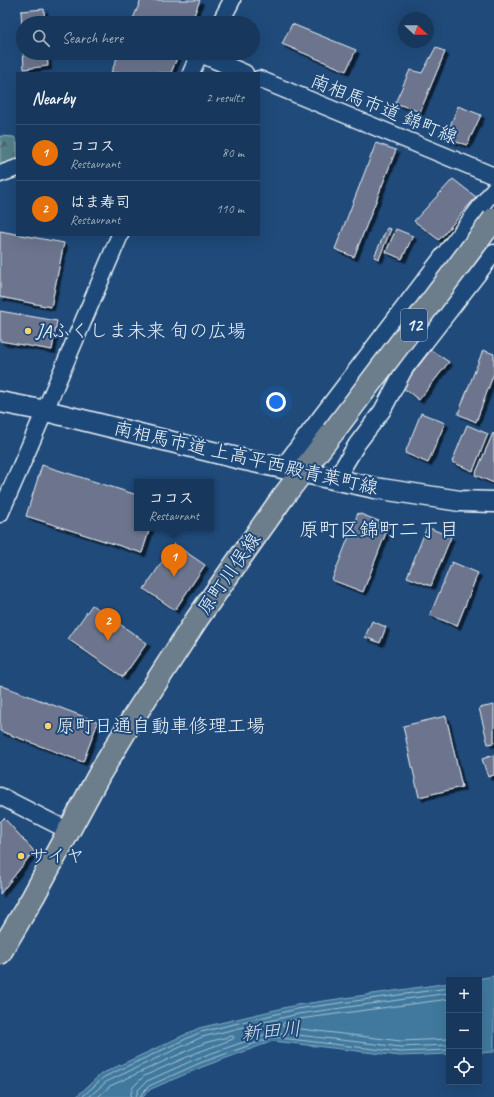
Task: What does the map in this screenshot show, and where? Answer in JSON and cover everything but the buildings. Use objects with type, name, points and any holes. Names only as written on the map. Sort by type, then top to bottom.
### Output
[{"type":"main road","name":"原町川俣線","points":[[0,953],[33,897],[100,773],[135,715],[292,470],[333,432],[494,219]]},
{"type":"street","points":[[224,16],[232,0]]},
{"type":"street","points":[[191,72],[197,60]]},
{"type":"street","points":[[214,60],[243,72]]},
{"type":"street","name":"南相馬市道 錦町線","points":[[260,79],[494,176]]},
{"type":"street","points":[[0,174],[16,168]]},
{"type":"street","points":[[292,470],[471,224],[494,189]]},
{"type":"street","points":[[0,514],[46,411],[120,236]]},
{"type":"street","points":[[336,479],[357,444],[382,411],[405,368],[494,253]]},
{"type":"street","name":"南相馬市道 上高平西殿青葉町線","points":[[0,402],[46,411],[292,470],[375,488],[460,501],[494,502]]},
{"type":"street","points":[[0,796],[69,831]]},
{"type":"green space","points":[[0,136],[14,137],[16,141],[16,164],[0,170]]},
{"type":"water","points":[[494,976],[494,1052],[482,1053],[482,978]]},
{"type":"water","name":"新田川","points":[[446,983],[446,1054],[400,1056],[273,1041],[202,1067],[151,1089],[143,1097],[76,1097],[101,1074],[199,1028],[296,1005]]},
{"type":"place","name":"JAふくしま未来 旬の広場","points":[[28,331]]},
{"type":"place","name":"ココス","points":[[174,577]]},
{"type":"place","name":"はま寿司","points":[[108,641]]},
{"type":"place","name":"原町日通自動車修理工場","points":[[48,726]]},
{"type":"place","name":"サイヤ","points":[[21,856]]},
{"type":"district","name":"原町区錦町二丁目","points":[[379,529]]}]
